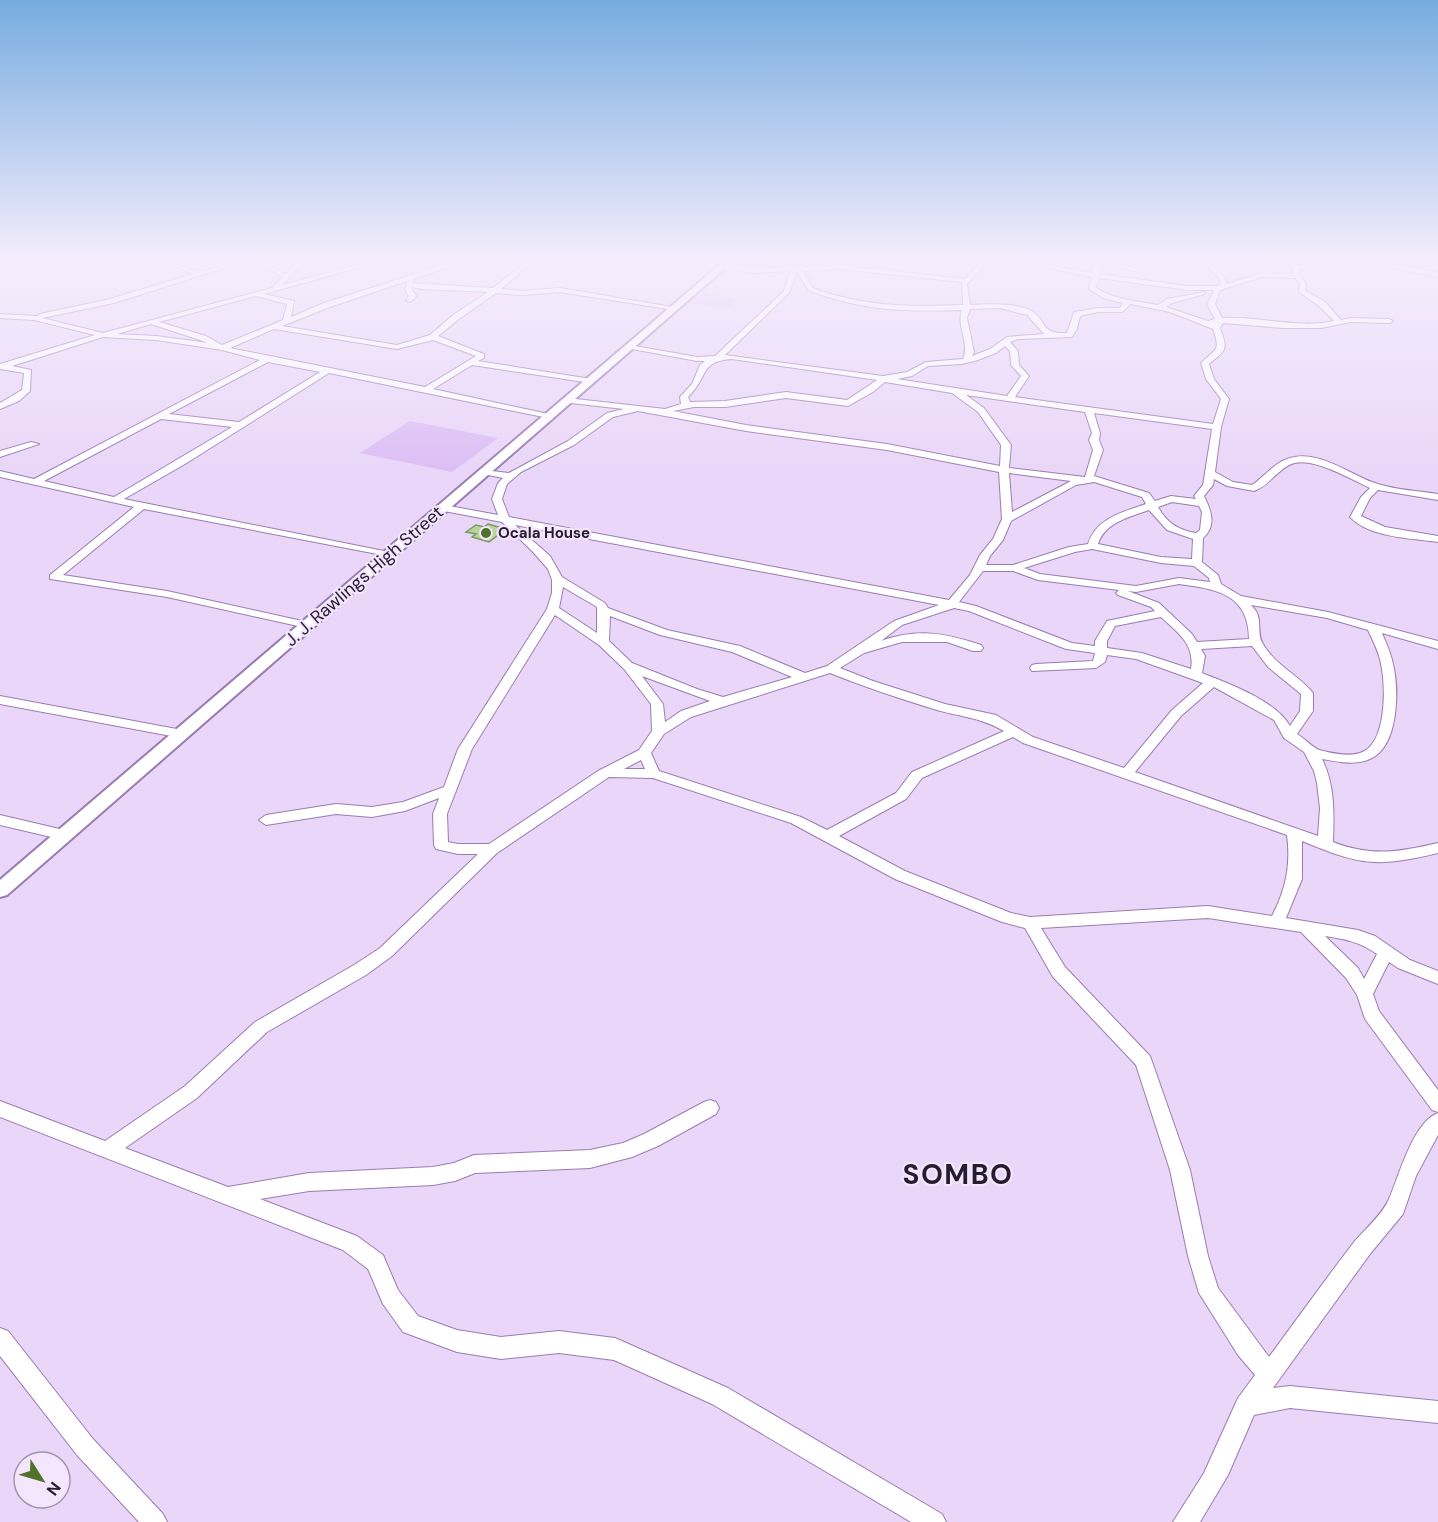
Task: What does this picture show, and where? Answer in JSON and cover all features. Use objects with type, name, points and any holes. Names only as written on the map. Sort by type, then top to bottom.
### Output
[{"type":"main road","name":"J. J. Rawlings High Street","points":[[0,890],[647,333]]},
{"type":"street","points":[[94,333],[156,338],[222,348],[550,417]]},
{"type":"street","points":[[2,366],[111,333]]},
{"type":"street","points":[[187,333],[222,348],[259,333]]},
{"type":"street","points":[[311,333],[397,347],[413,344],[433,337],[437,333]]},
{"type":"street","points":[[686,405],[684,397],[696,385],[704,365],[716,358],[743,333]]},
{"type":"street","points":[[966,333],[970,352],[967,360]]},
{"type":"street","points":[[662,411],[686,405],[747,402],[786,395],[848,403],[883,379],[911,374],[926,364],[967,360],[993,351],[1018,337],[1061,336],[1071,333]]},
{"type":"street","points":[[1197,563],[1198,537],[1205,531],[1206,523],[1205,507],[1198,496],[1205,488],[1210,473],[1217,427],[1225,399],[1210,378],[1205,363],[1221,350],[1220,333]]},
{"type":"street","points":[[426,390],[481,356],[433,337]]},
{"type":"street","points":[[1006,342],[1014,351],[1015,365],[1025,375],[1009,399]]},
{"type":"street","points":[[632,347],[688,358],[744,358],[1009,399],[1217,427]]},
{"type":"street","points":[[35,482],[267,359]]},
{"type":"street","points":[[472,363],[591,381]]},
{"type":"street","points":[[0,406],[16,399],[26,391],[28,372],[2,366]]},
{"type":"street","points":[[115,500],[182,462],[327,371]]},
{"type":"street","points":[[107,1150],[191,1092],[261,1027],[360,970],[386,952],[492,849],[603,774],[644,753],[659,731],[686,714],[723,700],[831,669],[857,654],[898,623],[951,605],[980,568],[985,555],[998,540],[1007,519],[1004,470],[1006,445],[981,410],[954,390]]},
{"type":"street","points":[[570,400],[662,411],[746,428],[887,447],[1004,470],[1087,479],[1146,495],[1161,523],[1172,531],[1198,537]]},
{"type":"street","points":[[492,849],[466,850],[441,845],[440,814],[465,749],[553,609],[559,594],[559,580],[552,567],[538,549],[505,520],[497,500],[508,476],[571,443],[610,415],[638,408]]},
{"type":"street","points":[[1087,479],[1098,450],[1089,410]]},
{"type":"street","points":[[157,416],[240,425]]},
{"type":"street","points":[[0,454],[34,444]]},
{"type":"street","points":[[1205,488],[1230,484],[1254,488],[1281,466],[1292,459],[1299,459],[1322,465],[1376,487],[1438,497]]},
{"type":"street","points":[[486,472],[508,476]]},
{"type":"street","points":[[1210,473],[1230,484]]},
{"type":"street","points":[[0,474],[142,506],[389,555]]},
{"type":"street","points":[[1007,519],[1073,483],[1087,479]]},
{"type":"street","points":[[1376,487],[1366,497],[1356,514],[1357,519],[1378,528],[1438,539]]},
{"type":"street","points":[[1092,546],[1100,528],[1114,519],[1171,499],[1201,502]]},
{"type":"street","points":[[142,506],[54,577],[167,594],[307,625]]},
{"type":"street","points":[[444,508],[972,608],[1070,646],[1138,656],[1196,675],[1266,709],[1279,718],[1289,735],[1308,747],[1320,769],[1328,801],[1325,846]]},
{"type":"street","points":[[980,568],[1014,568],[1073,549],[1092,546],[1161,560],[1197,563],[1214,577],[1215,586]]},
{"type":"street","points":[[1014,568],[1038,577],[1136,589],[1179,581],[1215,586],[1238,599],[1250,610],[1255,622],[1255,642],[1272,664],[1307,693],[1304,716],[1289,735]]},
{"type":"street","points":[[559,580],[596,600],[604,610],[664,633],[736,649],[804,677]]},
{"type":"street","points":[[1113,587],[1117,592],[1155,605],[1188,636],[1200,656],[1196,675]]},
{"type":"street","points":[[1238,599],[1328,615],[1438,645]]},
{"type":"street","points":[[1250,610],[1269,605]]},
{"type":"street","points":[[553,609],[603,642],[628,666],[657,704],[659,731]]},
{"type":"street","points":[[603,642],[604,610]]},
{"type":"street","points":[[1036,668],[1096,664],[1101,659],[1101,641],[1111,623],[1163,613]]},
{"type":"street","points":[[1311,752],[1344,759],[1369,756],[1375,752],[1386,735],[1389,693],[1388,663],[1373,627]]},
{"type":"street","points":[[885,631],[901,638]]},
{"type":"street","points":[[857,654],[901,638],[948,638],[977,648]]},
{"type":"street","points":[[1195,646],[1255,642]]},
{"type":"street","points":[[628,666],[693,692],[723,700]]},
{"type":"street","points":[[831,669],[869,684],[942,707],[991,718],[1028,740],[1294,832],[1348,854],[1370,858],[1420,853],[1438,848]]},
{"type":"street","points":[[1127,774],[1195,693],[1212,682]]},
{"type":"street","points":[[0,700],[182,734]]},
{"type":"street","points":[[828,836],[901,796],[917,775],[1013,732]]},
{"type":"street","points":[[644,753],[654,774]]},
{"type":"street","points":[[603,774],[630,772],[654,774],[796,820],[900,875],[999,915],[1030,923],[1208,912],[1352,934],[1369,940],[1404,964],[1438,978]]},
{"type":"street","points":[[266,820],[336,809],[372,812],[405,806],[448,790]]},
{"type":"street","points":[[0,820],[64,835]]},
{"type":"street","points":[[1276,923],[1293,891],[1298,858],[1294,832]]},
{"type":"street","points":[[1420,853],[1438,863]]},
{"type":"street","points":[[1030,923],[1059,972],[1144,1061],[1180,1170],[1198,1256],[1209,1293],[1246,1347],[1269,1375]]},
{"type":"street","points":[[1307,928],[1352,973],[1365,994],[1371,1014],[1384,1034],[1438,1104]]},
{"type":"street","points":[[1365,994],[1386,952]]},
{"type":"street","points":[[228,1196],[309,1182],[433,1176],[455,1172],[474,1164],[590,1159],[625,1151],[651,1140],[710,1108]]},
{"type":"street","points":[[0,1109],[350,1243],[376,1262],[390,1297],[411,1324],[457,1341],[501,1348],[559,1342],[615,1349],[720,1396],[934,1522]]},
{"type":"street","points":[[1185,1522],[1217,1474],[1246,1407],[1363,1247],[1396,1207],[1416,1156],[1426,1136],[1438,1121]]},
{"type":"street","points":[[0,1339],[85,1447],[155,1522]]},
{"type":"street","points":[[1246,1407],[1264,1400],[1290,1397],[1438,1412]]},
{"type":"shaded area","points":[[410,421],[498,438],[452,472],[360,453]]},
{"type":"building","name":"Ocala House","points":[[488,524],[506,529],[489,542],[472,537],[476,534],[466,532],[476,525],[484,527]]},
{"type":"place","name":"Ocala House","points":[[486,533]]},
{"type":"district","name":"SOMBO","points":[[958,1174]]}]
